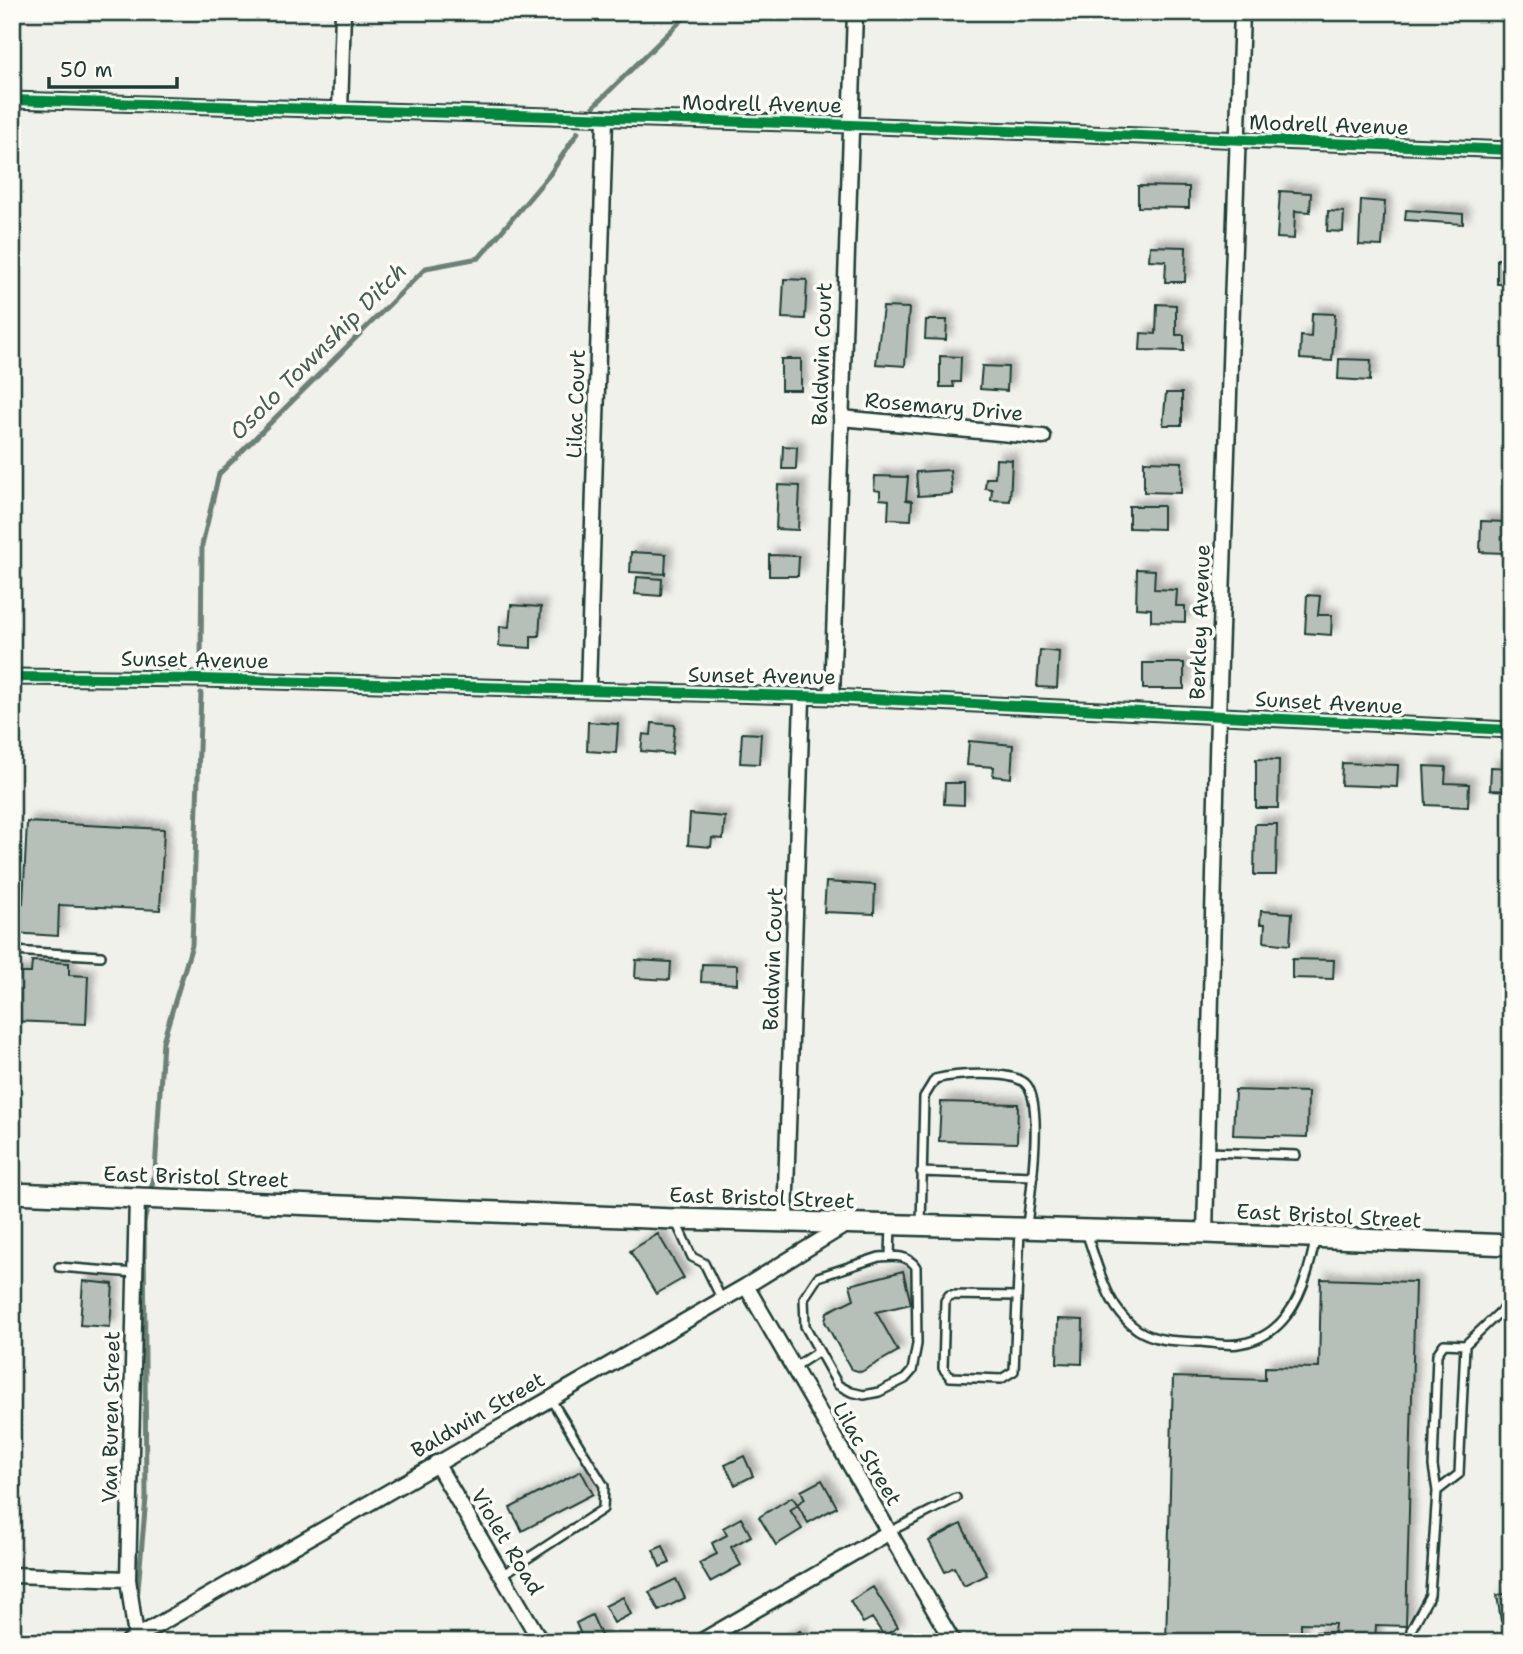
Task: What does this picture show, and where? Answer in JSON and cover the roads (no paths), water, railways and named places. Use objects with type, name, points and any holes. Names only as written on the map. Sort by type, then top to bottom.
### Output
[{"type":"main road","name":"East Bristol Street","points":[[12,1193],[674,1219],[1086,1232],[1205,1233],[1315,1240],[1511,1245]]},
{"type":"street","points":[[340,111],[343,12]]},
{"type":"street","name":"Baldwin Court","points":[[832,697],[855,12]]},
{"type":"street","name":"Berkley Avenue","points":[[1205,1233],[1218,717],[1242,12]]},
{"type":"street","name":"Modrell Avenue","points":[[12,100],[851,125],[1509,150]]},
{"type":"street","name":"Lilac Court","points":[[588,690],[605,119]]},
{"type":"street","name":"Rosemary Drive","points":[[841,418],[1043,437]]},
{"type":"street","name":"Sunset Avenue","points":[[12,677],[200,679],[802,699],[832,697],[1511,730]]},
{"type":"street","name":"Baldwin Court","points":[[785,1221],[802,699]]},
{"type":"street","name":"Van Buren Street","points":[[132,1639],[128,1579],[137,1197]]},
{"type":"street","name":"Baldwin Street","points":[[132,1639],[746,1286],[849,1223]]},
{"type":"street","name":"Lilac Street","points":[[746,1286],[953,1642]]},
{"type":"street","name":"Violet Road","points":[[436,1463],[541,1642]]},
{"type":"street","points":[[700,1642],[888,1533]]},
{"type":"street","points":[[12,1575],[128,1579]]},
{"type":"lane","points":[[1509,150],[1511,178]]},
{"type":"lane","points":[[12,951],[101,956]]},
{"type":"lane","points":[[921,1226],[924,1097],[935,1079],[954,1075],[1016,1076],[1027,1084],[1034,1101],[1033,1176],[1023,1230],[1014,1371],[1001,1379],[950,1377],[943,1368],[944,1301],[949,1295],[1017,1296]]},
{"type":"lane","points":[[1207,1152],[1296,1155]]},
{"type":"lane","points":[[921,1172],[1033,1176]]},
{"type":"lane","points":[[674,1219],[692,1257],[704,1263],[722,1298]]},
{"type":"lane","points":[[890,1256],[891,1224]]},
{"type":"lane","points":[[1086,1232],[1110,1299],[1137,1329],[1164,1341],[1239,1344],[1270,1332],[1297,1304],[1307,1279],[1315,1240]]},
{"type":"lane","points":[[890,1256],[911,1260],[916,1267],[917,1344],[912,1371],[892,1388],[864,1395],[838,1385],[819,1351],[805,1326],[802,1312],[809,1286],[831,1270],[890,1256]]},
{"type":"lane","points":[[59,1267],[135,1273]]},
{"type":"lane","points":[[1437,1492],[1459,1474],[1465,1345],[1504,1308],[1511,1288]]},
{"type":"lane","points":[[1410,1642],[1411,1630],[1430,1595],[1437,1492],[1433,1466],[1437,1354],[1444,1344],[1465,1345]]},
{"type":"lane","points":[[793,1368],[819,1351]]},
{"type":"lane","points":[[502,1575],[603,1509],[604,1486],[550,1398]]},
{"type":"lane","points":[[888,1533],[956,1498]]},
{"type":"waterway","name":"Osolo Township Ditch","points":[[594,106],[690,12]]},
{"type":"waterway","name":"Osolo Township Ditch","points":[[201,665],[202,545],[219,474],[426,268],[479,258],[550,174],[578,132]]},
{"type":"waterway","name":"Osolo Township Ditch","points":[[137,1600],[146,1498],[144,1223],[155,1171],[163,1041],[192,945],[201,693]]}]
